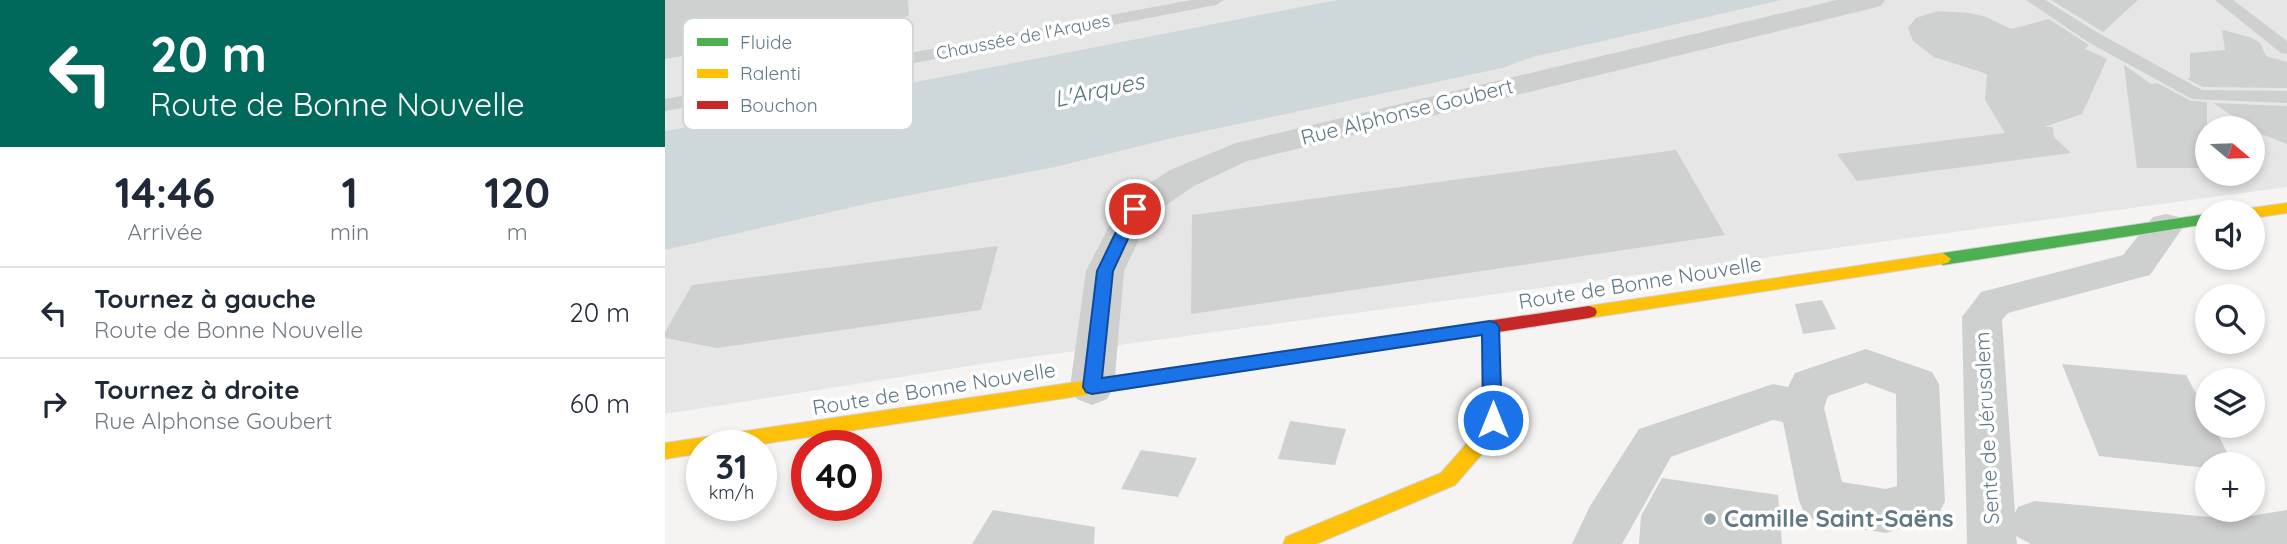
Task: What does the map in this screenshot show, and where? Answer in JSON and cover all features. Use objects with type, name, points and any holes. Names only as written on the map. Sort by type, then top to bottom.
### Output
[{"type":"main road","points":[[2265,211],[2287,208]]},
{"type":"main road","name":"Route de Bonne Nouvelle","points":[[665,451],[2195,221]]},
{"type":"main road","points":[[1293,544],[1448,479],[1475,448],[1493,420],[1490,327]]},
{"type":"street","name":"Rue Alphonse Goubert","points":[[1092,387],[1105,271],[1135,209],[1182,178],[1236,153],[1871,0]]},
{"type":"street","name":"Sente de Jérusalem","points":[[1992,544],[1982,317],[1995,302],[2136,265],[2166,226]]},
{"type":"street","points":[[1597,544],[1607,522],[1655,443],[1773,402],[1802,408]]},
{"type":"street","points":[[2035,523],[2232,542],[2287,533]]},
{"type":"lane","name":"Chaussée de l'Arques","points":[[913,58],[1216,0]]},
{"type":"lane","points":[[2034,0],[2094,38],[2198,95],[2287,97]]},
{"type":"lane","points":[[2223,0],[2287,49]]},
{"type":"lane","name":"Chaussée de l'Arques","points":[[665,105],[683,102]]},
{"type":"shaded area","points":[[665,0],[1336,0],[913,83],[913,18],[683,18],[683,127],[665,131]]},
{"type":"shaded area","points":[[1782,0],[2287,0],[2287,187],[1001,361],[665,414],[665,250],[875,202],[1055,167],[1173,138],[1503,68],[1533,57]]},
{"type":"water","name":"L'Arques","points":[[1336,0],[1782,0],[1533,57],[1503,68],[1173,138],[1055,167],[875,202],[665,250],[665,131],[683,127],[683,130],[913,130],[913,83]]},
{"type":"building","points":[[665,0],[908,0],[909,16],[898,18],[683,18],[683,56],[665,59]]},
{"type":"building","points":[[2051,0],[2138,0],[2103,32]]},
{"type":"building","points":[[1938,11],[1986,17],[2011,29],[2049,19],[2089,45],[2085,49],[2107,59],[2082,114],[2044,127],[2053,127],[2054,137],[2071,153],[1857,181],[1837,154],[2005,133],[1985,100],[1987,74],[1934,57],[1913,41],[1908,28],[1916,18]]},
{"type":"building","points":[[2222,30],[2250,37],[2260,43],[2266,56],[2287,62],[2287,88],[2203,87],[2187,79],[2190,78],[2190,53],[2225,50]]},
{"type":"building","points":[[2124,65],[2151,84],[2157,83],[2191,101],[2207,102],[2207,116],[2195,116],[2195,168],[2137,168]]},
{"type":"building","points":[[2213,103],[2287,106],[2287,144],[2265,135],[2265,116],[2233,116]]},
{"type":"building","points":[[1676,150],[1725,235],[1191,314],[1192,215]]},
{"type":"building","points":[[998,246],[981,310],[717,348],[665,338],[665,332],[692,285]]},
{"type":"building","points":[[1822,300],[1836,329],[1803,334],[1795,304]]},
{"type":"building","points":[[2062,364],[2186,375],[2195,392],[2195,438],[2220,438],[2227,452],[2195,452],[2195,467],[2099,456]]},
{"type":"building","points":[[1290,421],[1346,429],[1335,465],[1278,459]]},
{"type":"building","points":[[1141,450],[1197,458],[1178,497],[1121,489]]},
{"type":"building","name":"Camille Saint-Saëns","points":[[1662,478],[1778,495],[1782,544],[1639,544],[1641,516]]},
{"type":"building","points":[[993,510],[1095,527],[1094,544],[972,544]]},
{"type":"traffic: fast","points":[[1943,259],[2195,221]]},
{"type":"traffic: slow","points":[[2265,211],[2287,208]]},
{"type":"traffic: slow","points":[[1589,312],[1943,259]]},
{"type":"traffic: slow","points":[[1293,544],[1448,479],[1475,448],[1493,420],[1490,327]]},
{"type":"traffic: slow","points":[[665,451],[1164,376]]},
{"type":"traffic: jam","points":[[1164,376],[1589,312]]},
{"type":"place","name":"Camille Saint-Saëns","points":[[1710,519]]},
{"type":"route","points":[[1135,209],[1105,271],[1092,387],[1490,327],[1493,420]]}]
